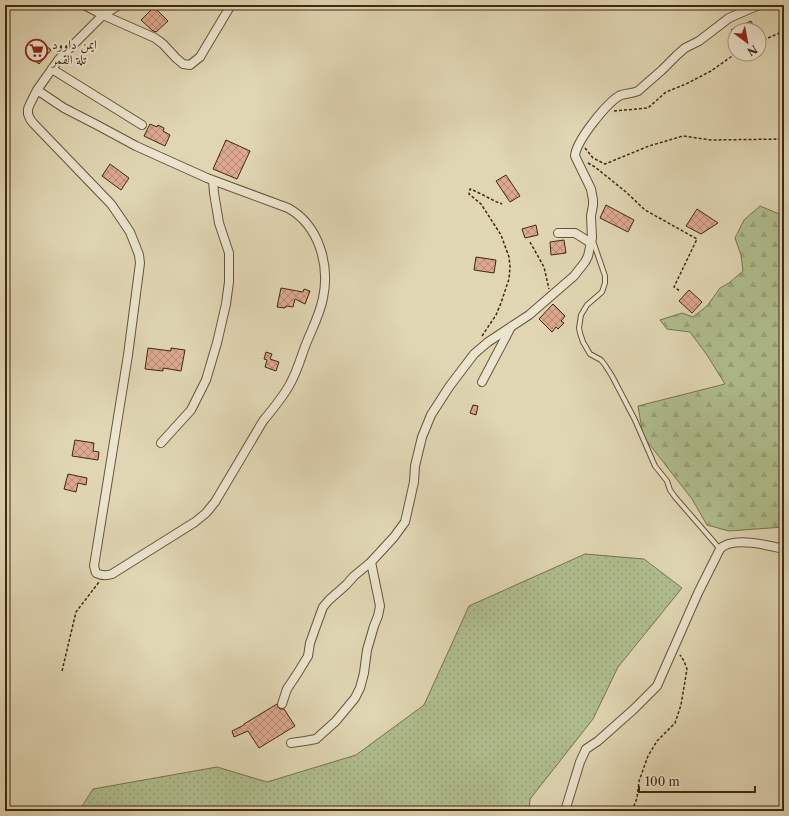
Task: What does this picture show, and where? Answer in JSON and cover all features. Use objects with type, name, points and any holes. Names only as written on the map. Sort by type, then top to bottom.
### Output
[{"type":"street","points":[[84,5],[155,38],[183,64],[190,65],[200,57],[231,5]]},
{"type":"street","points":[[37,90],[64,108],[136,146],[213,181],[288,208],[303,219],[316,237],[324,259],[325,277],[323,298],[318,315],[290,383],[271,412],[263,421],[219,496],[201,518],[112,574],[104,576],[96,573],[94,566],[128,355],[140,263],[139,255],[130,232],[111,204],[30,119],[28,109],[37,90],[59,60],[103,15],[119,5]]},
{"type":"street","points":[[282,704],[287,689],[308,656],[310,643],[323,607],[354,576],[371,562],[394,537],[404,522],[414,482],[418,451],[428,420],[449,387],[474,354],[488,342],[529,315],[550,297],[574,276],[582,267],[588,256],[592,240],[591,216],[593,200],[591,189],[575,156],[580,142],[602,112],[621,95],[633,93],[642,88],[676,55],[729,18],[759,5]]},
{"type":"street","points":[[52,69],[142,125]]},
{"type":"street","points":[[161,443],[191,410],[206,380],[217,343],[226,304],[229,282],[229,253],[219,223],[213,181]]},
{"type":"street","points":[[558,233],[575,233],[592,240]]},
{"type":"street","points":[[482,382],[512,327]]},
{"type":"street","points":[[566,811],[580,762],[586,749],[598,741],[634,709],[657,686],[662,678],[698,593],[720,549],[723,546],[732,543],[744,542],[784,549]]},
{"type":"street","points":[[291,743],[316,739],[336,721],[355,698],[360,688],[364,673],[367,650],[380,606],[371,562]]},
{"type":"lane","points":[[592,240],[605,283],[602,292],[587,306],[581,315],[579,328],[583,342],[590,354],[601,360],[612,376],[635,420],[655,466],[667,481],[670,490],[720,549]]},
{"type":"path","points":[[767,38],[784,31]]},
{"type":"path","points":[[602,112],[648,108],[666,92],[686,84],[711,71],[727,60]]},
{"type":"path","points":[[580,142],[593,158],[605,164],[649,146],[684,136],[711,140],[784,139]]},
{"type":"path","points":[[588,164],[595,167],[626,192],[645,210],[697,239],[674,287],[680,291]]},
{"type":"path","points":[[479,340],[496,315],[508,279],[510,267],[509,257],[501,235],[481,204],[469,194],[470,189],[502,204]]},
{"type":"path","points":[[530,242],[544,267],[550,297]]},
{"type":"path","points":[[62,671],[76,612],[104,576]]},
{"type":"path","points":[[632,811],[637,798],[639,781],[648,756],[657,741],[675,723],[681,706],[687,669],[684,661],[674,647]]},
{"type":"green space","points":[[760,206],[784,216],[784,527],[729,531],[707,525],[692,499],[643,436],[638,406],[725,384],[707,355],[690,332],[667,329],[660,320],[682,313],[693,317],[707,306],[720,288],[729,283],[743,271],[741,255],[735,238],[744,220]]},
{"type":"green space","points":[[585,554],[644,559],[682,588],[618,667],[593,719],[530,799],[529,811],[79,811],[93,789],[217,767],[267,782],[356,755],[424,705],[469,606]]},
{"type":"building","points":[[154,7],[168,21],[156,32],[141,20]]},
{"type":"building","points":[[39,40],[51,50],[39,64],[27,54]]},
{"type":"building","points":[[150,124],[157,127],[158,125],[164,128],[163,131],[170,135],[165,146],[144,136]]},
{"type":"building","points":[[226,140],[250,151],[237,179],[213,169]]},
{"type":"building","points":[[110,164],[129,178],[121,190],[102,176]]},
{"type":"building","points":[[506,175],[520,196],[510,202],[496,181]]},
{"type":"building","points":[[606,205],[634,220],[628,232],[600,218]]},
{"type":"building","points":[[697,209],[718,223],[701,234],[686,226]]},
{"type":"building","points":[[536,225],[538,235],[525,238],[522,229]]},
{"type":"building","points":[[564,240],[566,253],[551,255],[550,242]]},
{"type":"building","points":[[476,257],[496,260],[494,273],[474,270]]},
{"type":"building","points":[[281,288],[303,292],[304,289],[310,291],[305,304],[295,299],[293,307],[286,306],[285,308],[277,307]]},
{"type":"building","points":[[689,290],[702,302],[692,313],[679,301]]},
{"type":"building","points":[[553,304],[565,316],[561,321],[564,323],[558,329],[556,327],[552,332],[539,319]]},
{"type":"building","points":[[148,348],[171,351],[171,348],[185,350],[181,371],[163,368],[163,371],[145,369]]},
{"type":"building","points":[[266,352],[272,354],[270,359],[279,362],[276,371],[265,367],[267,360],[264,359]]},
{"type":"building","points":[[473,405],[478,406],[476,415],[470,413]]},
{"type":"building","points":[[75,440],[94,443],[93,451],[99,452],[98,460],[72,456]]},
{"type":"building","points":[[68,474],[87,478],[86,485],[78,483],[76,492],[64,489]]},
{"type":"building","points":[[277,704],[280,709],[284,709],[295,726],[259,748],[248,731],[234,737],[232,731]]},
{"type":"place","name":"ايمن داوود تلة القمر","points":[[37,51]]}]
